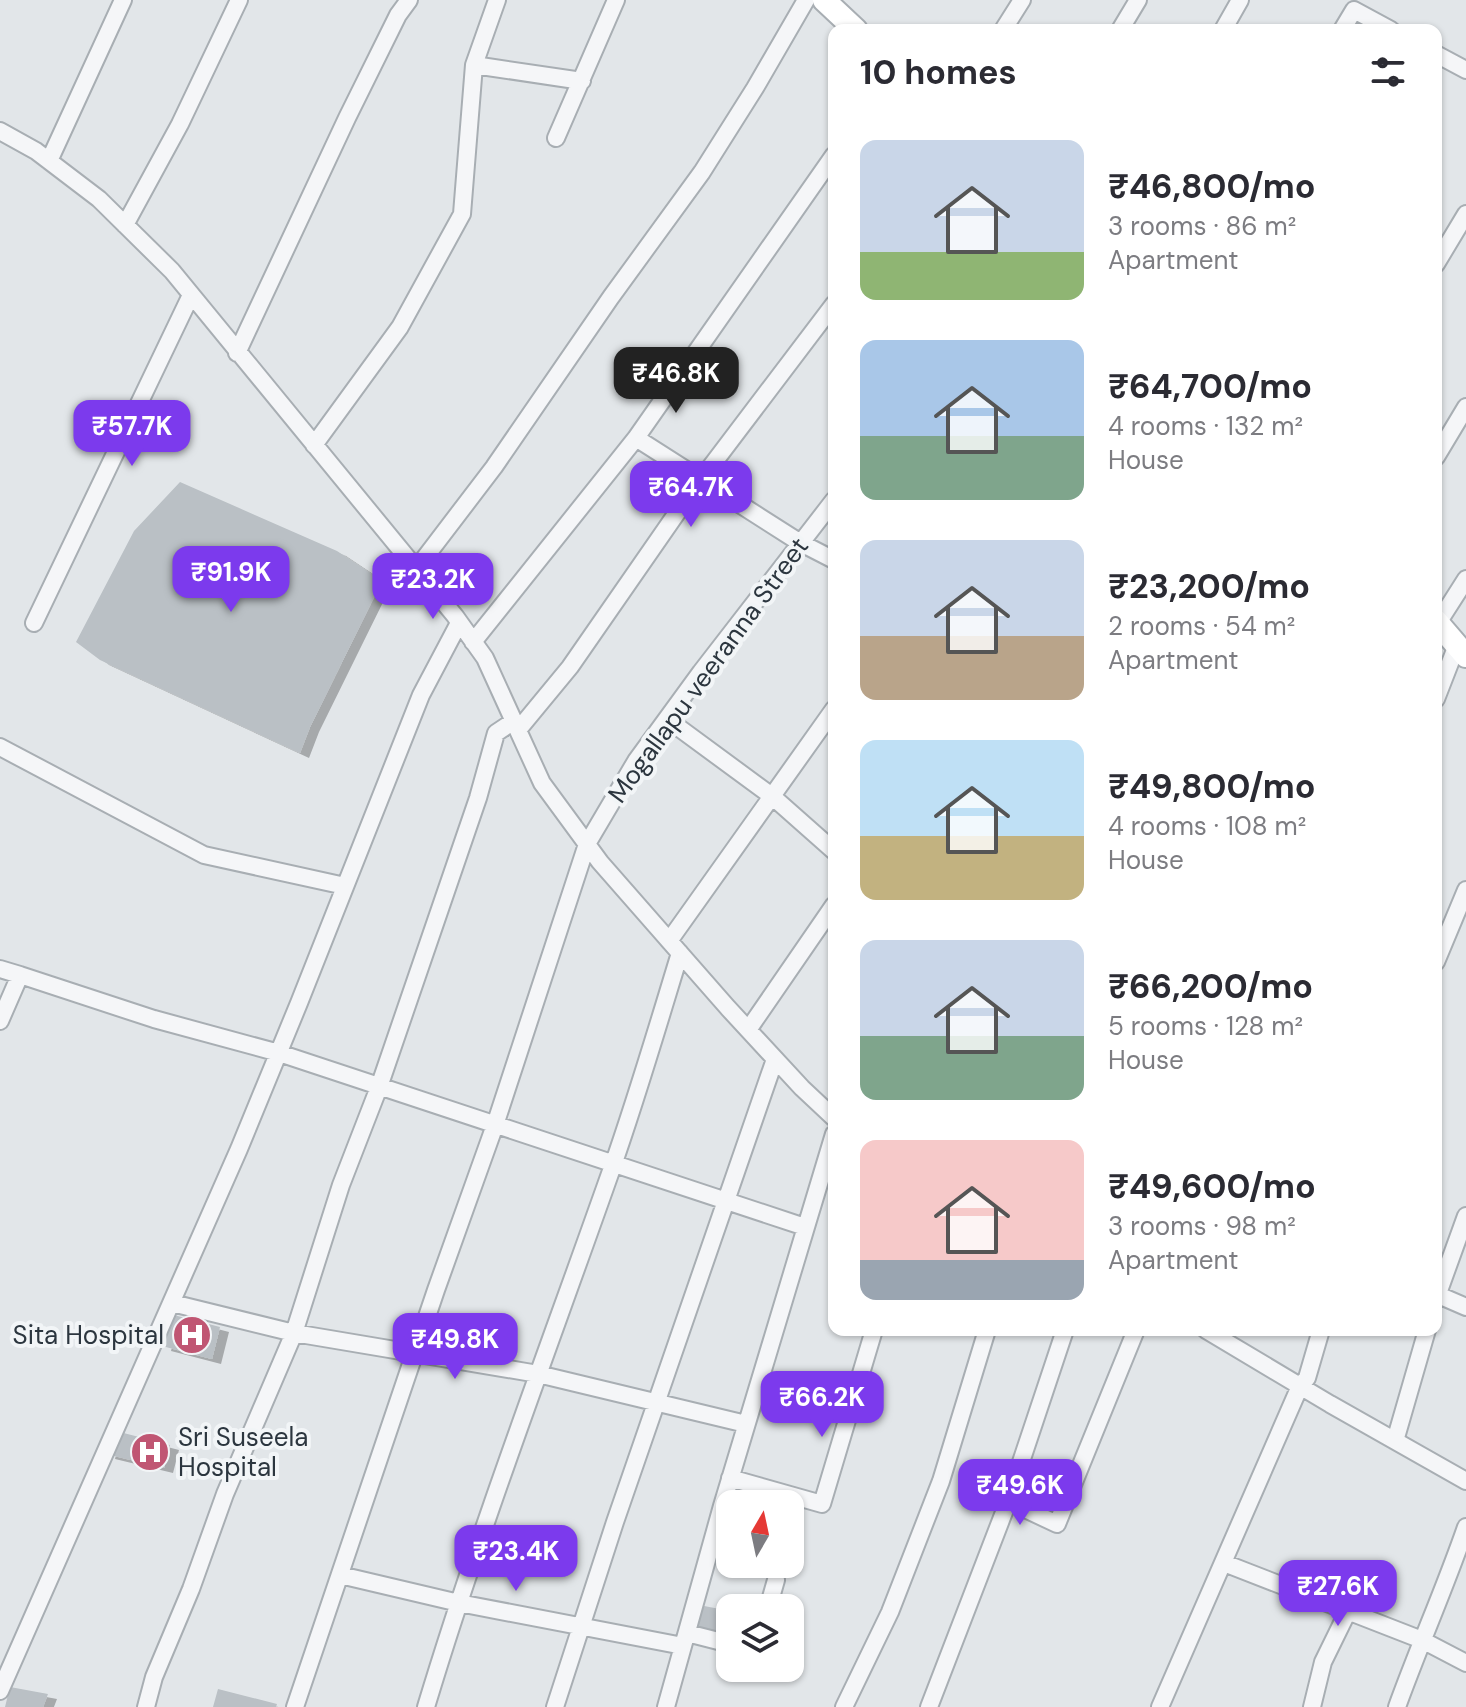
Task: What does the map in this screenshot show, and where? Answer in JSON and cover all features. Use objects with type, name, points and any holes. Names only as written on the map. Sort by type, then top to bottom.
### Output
[{"type":"main road","points":[[824,0],[850,24]]},
{"type":"main road","points":[[1442,628],[1462,651]]},
{"type":"street","points":[[49,161],[123,0]]},
{"type":"street","points":[[125,225],[180,124],[239,0]]},
{"type":"street","points":[[237,353],[347,118],[409,0]]},
{"type":"street","points":[[314,445],[400,327],[462,214],[474,65],[497,0]]},
{"type":"street","points":[[556,138],[616,0]]},
{"type":"street","points":[[417,568],[494,467],[702,172],[806,0]]},
{"type":"street","points":[[1007,24],[1022,0]]},
{"type":"street","points":[[1124,24],[1138,0]]},
{"type":"street","points":[[1226,24],[1240,0]]},
{"type":"street","points":[[1346,24],[1354,10],[1380,24]]},
{"type":"street","points":[[1442,59],[1466,70]]},
{"type":"street","points":[[474,65],[582,81]]},
{"type":"street","points":[[0,131],[49,161],[99,199],[172,271],[417,568],[485,658],[542,783],[587,844],[748,1030],[828,1112]]},
{"type":"street","points":[[473,642],[636,438],[828,164]]},
{"type":"street","points":[[1442,254],[1466,214]]},
{"type":"street","points":[[34,623],[191,295]]},
{"type":"street","points":[[146,1707],[154,1677],[191,1589],[225,1494],[294,1333],[341,1185],[379,1087],[478,798],[496,733],[516,726],[570,667],[701,480],[828,312]]},
{"type":"street","points":[[1442,447],[1466,407]]},
{"type":"street","points":[[636,438],[799,542],[828,557]]},
{"type":"street","name":"Mogallapu veeranna Street","points":[[295,1707],[495,1125],[587,844],[636,761],[828,507]]},
{"type":"street","points":[[1442,615],[1466,579]]},
{"type":"street","points":[[0,1691],[279,1053],[421,695],[459,623]]},
{"type":"street","points":[[1442,688],[1462,651]]},
{"type":"street","points":[[426,1707],[538,1374],[614,1164],[674,947],[828,718]]},
{"type":"street","points":[[667,719],[773,797],[828,846]]},
{"type":"street","points":[[0,747],[204,855],[345,886]]},
{"type":"street","points":[[1442,948],[1466,890]]},
{"type":"street","points":[[748,1030],[828,914]]},
{"type":"street","points":[[0,969],[154,1019],[279,1053],[805,1227]]},
{"type":"street","points":[[0,1021],[20,975]]},
{"type":"street","points":[[555,1707],[615,1522],[775,1059]]},
{"type":"street","points":[[666,1707],[730,1478],[828,1153]]},
{"type":"street","points":[[1442,1280],[1466,1216]]},
{"type":"street","points":[[1442,1298],[1466,1307]]},
{"type":"street","points":[[172,1303],[294,1333],[538,1374],[746,1424]]},
{"type":"street","points":[[730,1478],[822,1504],[872,1336]]},
{"type":"street","points":[[844,1707],[890,1612],[941,1481],[985,1336]]},
{"type":"street","points":[[929,1707],[1008,1501],[1063,1336]]},
{"type":"street","points":[[1008,1501],[1057,1524],[1134,1336]]},
{"type":"street","points":[[1219,1336],[1466,1481]]},
{"type":"street","points":[[1160,1707],[1300,1386],[1307,1378],[1319,1336]]},
{"type":"street","points":[[1395,1441],[1425,1336]]},
{"type":"street","points":[[1397,1707],[1422,1640],[1442,1598],[1466,1527]]},
{"type":"street","points":[[1224,1563],[1422,1640],[1466,1663]]},
{"type":"street","points":[[340,1575],[459,1603],[582,1625],[716,1642]]},
{"type":"street","points":[[772,1594],[776,1580]]},
{"type":"street","points":[[1312,1707],[1323,1662],[1348,1611]]},
{"type":"building","points":[[180,482],[337,551],[382,581],[300,753],[100,660],[76,642],[134,531]]},
{"type":"building","points":[[170,1314],[220,1327],[212,1359],[162,1346]]},
{"type":"building","points":[[112,1430],[170,1445],[164,1468],[106,1454]]},
{"type":"building","points":[[699,1605],[716,1608],[716,1634],[694,1629]]},
{"type":"building","points":[[10,1687],[48,1694],[43,1707],[5,1707]]},
{"type":"building","points":[[218,1689],[277,1704],[276,1707],[213,1707]]},
{"type":"place","name":"Sita Hospital","points":[[192,1335]]},
{"type":"place","name":"Sri Suseela Hospital","points":[[150,1452]]}]
